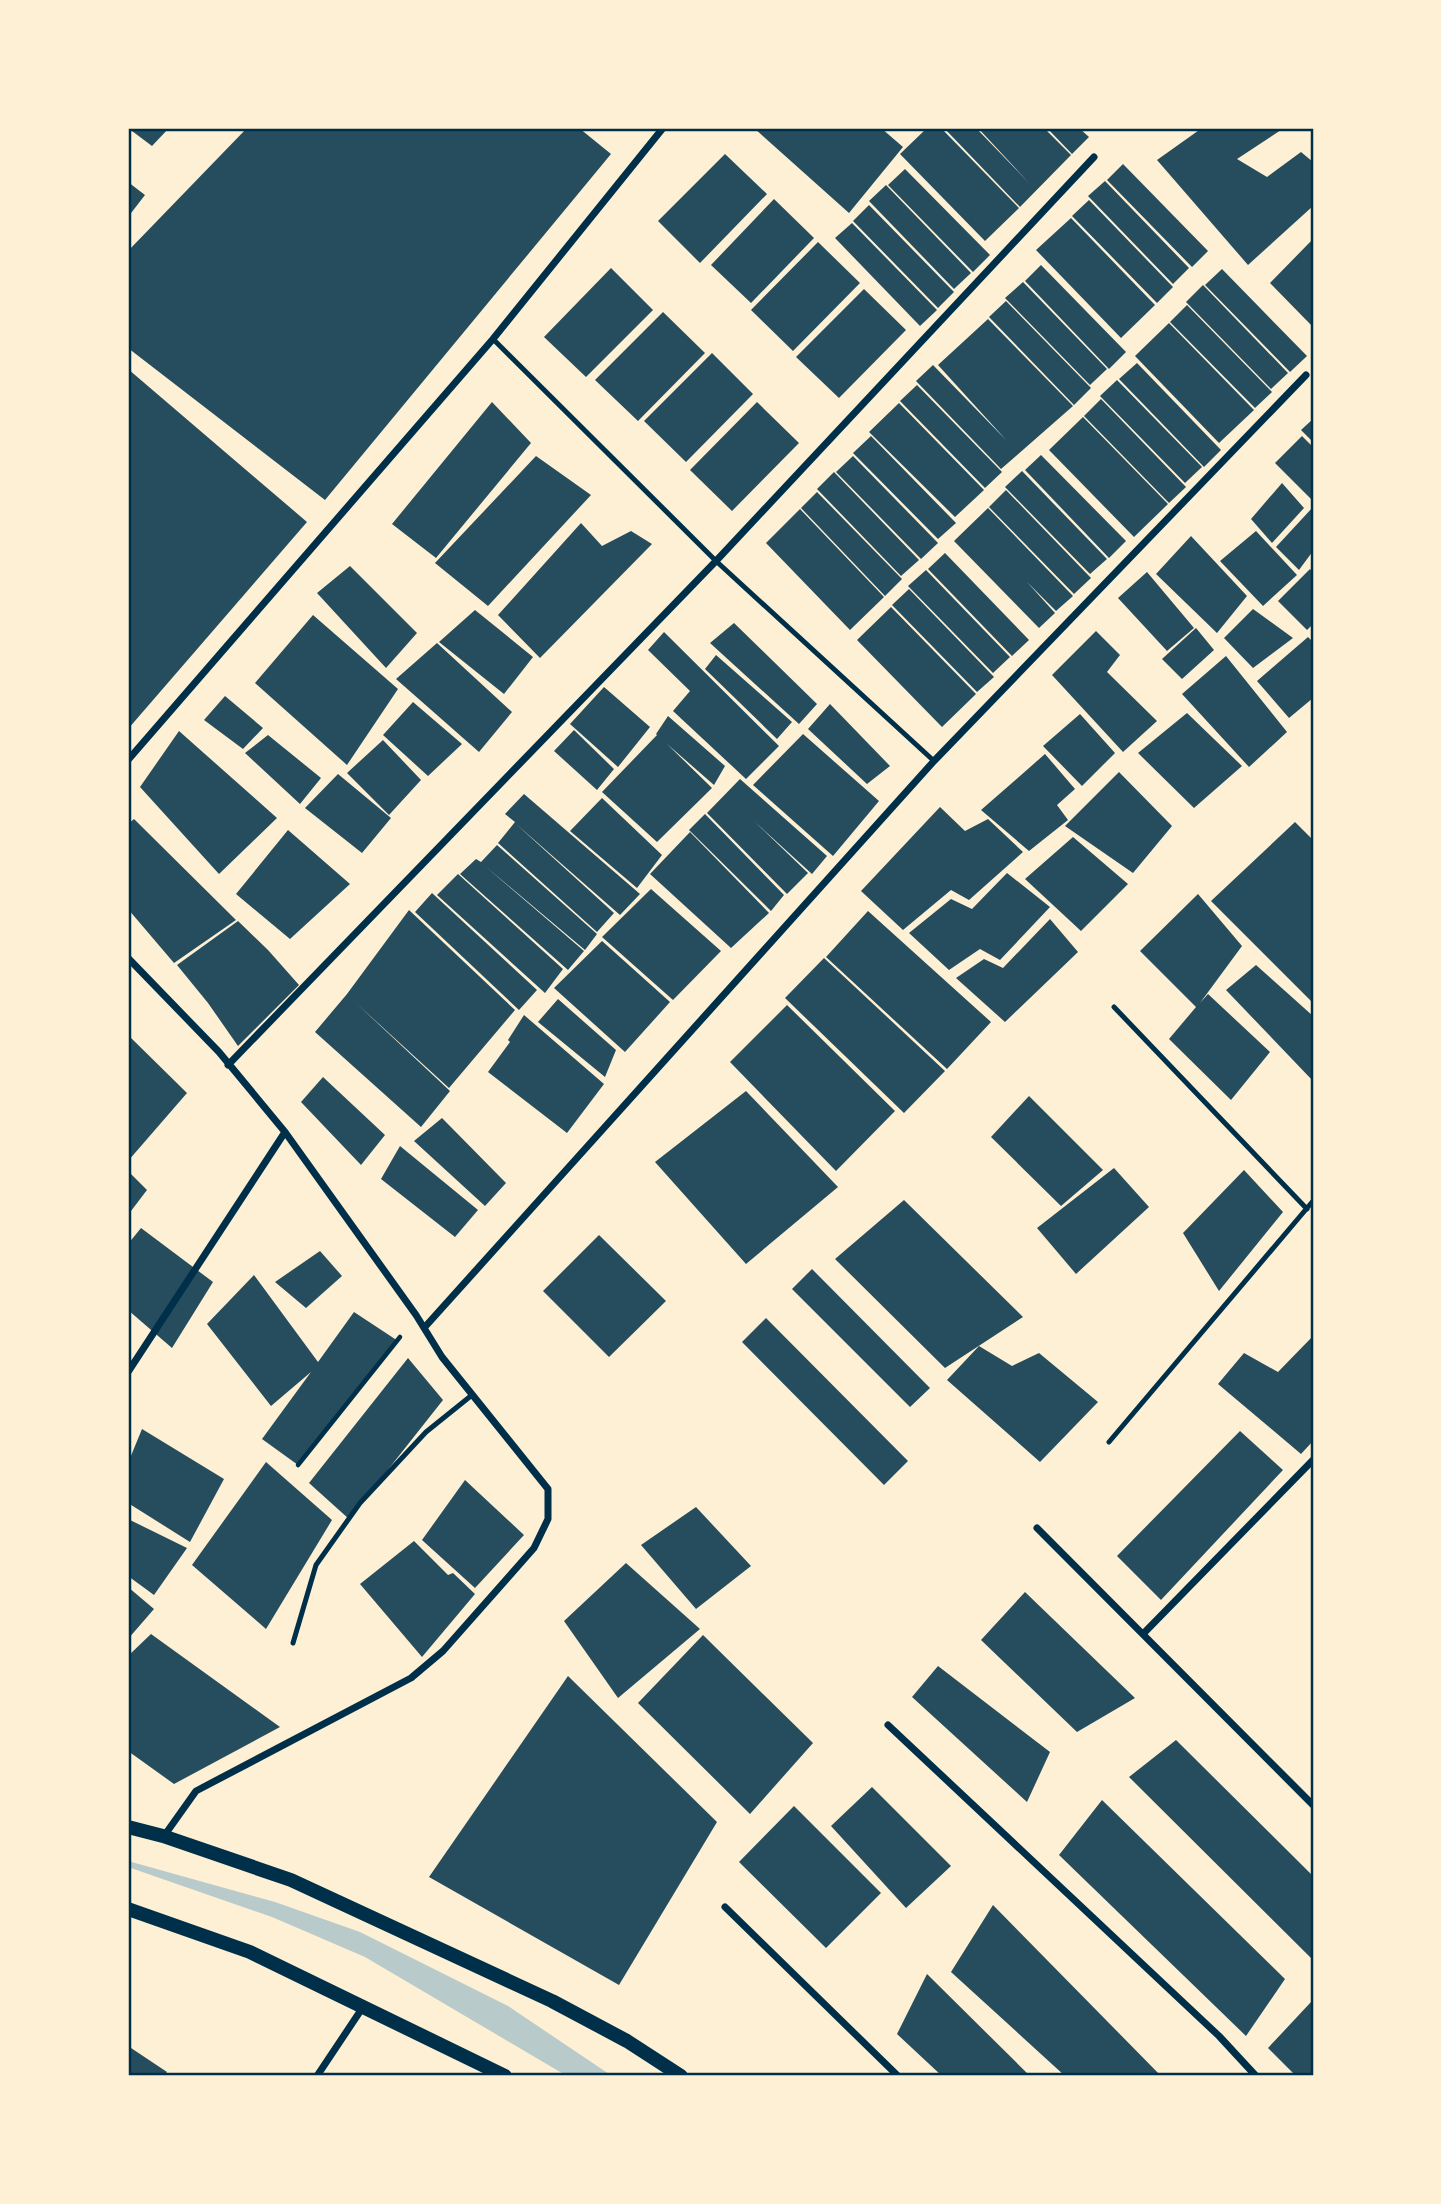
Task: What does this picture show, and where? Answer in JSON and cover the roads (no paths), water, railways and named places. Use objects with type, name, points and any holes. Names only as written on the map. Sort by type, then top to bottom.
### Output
[{"type":"main road","points":[[128,1826],[163,1836],[316,1892],[552,2001],[627,2040],[681,2076]]},
{"type":"main road","points":[[128,1909],[250,1952],[505,2076]]},
{"type":"street","points":[[128,760],[493,339],[663,128]]},
{"type":"street","points":[[228,1065],[716,561],[1094,157]]},
{"type":"street","points":[[424,1328],[934,761],[1306,375]]},
{"type":"street","points":[[128,958],[219,1052],[285,1132],[416,1315],[442,1357],[548,1489],[548,1519],[534,1548],[443,1651],[411,1678],[196,1791],[163,1836]]},
{"type":"street","points":[[128,1372],[285,1132]]},
{"type":"street","points":[[1143,1634],[1313,1461]]},
{"type":"street","points":[[1037,1528],[1313,1805]]},
{"type":"street","points":[[888,1725],[1219,2036],[1256,2076]]},
{"type":"street","points":[[726,1907],[898,2076]]},
{"type":"street","points":[[317,2076],[363,2007]]},
{"type":"lane","points":[[493,339],[716,561],[934,761]]},
{"type":"lane","points":[[1114,1007],[1307,1209]]},
{"type":"lane","points":[[1109,1442],[1313,1201]]},
{"type":"lane","points":[[293,1643],[316,1564],[360,1503],[426,1432],[472,1395]]}]
